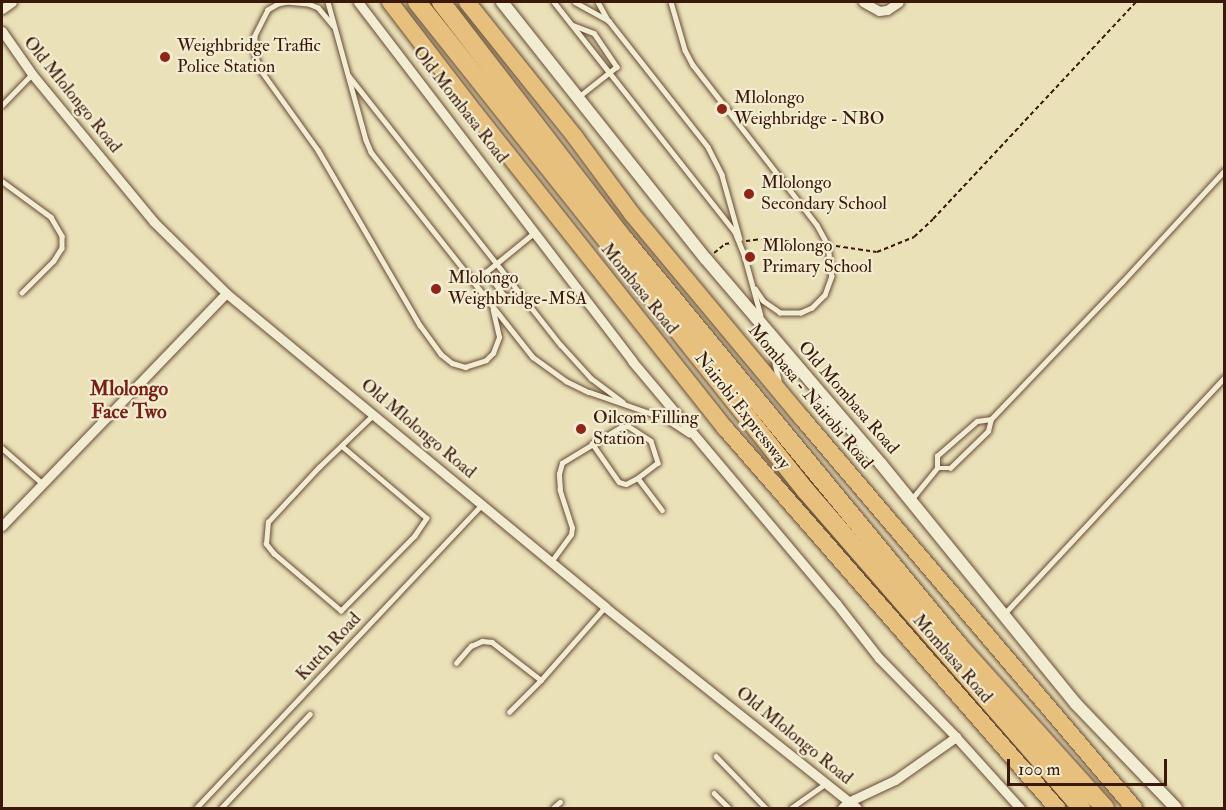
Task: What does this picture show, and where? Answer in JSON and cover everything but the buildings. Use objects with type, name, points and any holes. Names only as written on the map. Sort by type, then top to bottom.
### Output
[{"type":"highway","name":"Mombasa Road","points":[[390,2],[725,428],[1058,808]]},
{"type":"highway","name":"Nairobi Expressway","points":[[417,2],[806,490],[1082,808]]},
{"type":"highway","name":"Nairobi Expressway","points":[[441,2],[623,238],[855,520],[960,647],[1105,808]]},
{"type":"highway","name":"Mombasa - Nairobi Road","points":[[467,2],[575,137],[632,214],[802,418],[1134,808]]},
{"type":"street","points":[[2,9],[12,2]]},
{"type":"street","name":"Old Mombasa Road","points":[[358,2],[632,361],[836,603],[879,658],[956,737],[1020,808]]},
{"type":"street","name":"Old Mombasa Road","points":[[502,2],[706,259],[910,500],[1076,704],[1176,808]]},
{"type":"street","points":[[863,2],[879,11],[887,10],[899,2]]},
{"type":"street","name":"Old Mlolongo Road","points":[[2,31],[32,74],[154,222],[226,293],[604,607],[825,784],[845,805],[857,808]]},
{"type":"street","points":[[2,526],[226,293]]},
{"type":"street","points":[[845,805],[895,780],[956,737]]},
{"type":"lane","points":[[338,34],[329,18],[318,8],[297,2],[278,4],[268,10],[255,36],[255,53],[260,69],[318,150],[420,325],[441,354],[452,363],[465,367],[486,360],[493,353],[499,337],[490,304]]},
{"type":"lane","points":[[328,2],[371,152],[533,357],[548,369],[589,392],[664,418],[696,438]]},
{"type":"lane","points":[[554,2],[727,222],[740,242]]},
{"type":"lane","points":[[576,2],[609,21]]},
{"type":"lane","points":[[598,2],[609,21],[708,147],[722,175],[785,398],[802,418]]},
{"type":"lane","points":[[671,2],[681,39],[693,65],[817,225],[828,245],[832,276],[825,295],[812,308],[801,313],[780,312],[763,301],[751,281]]},
{"type":"lane","points":[[573,25],[594,33],[617,67],[577,99]]},
{"type":"lane","points":[[2,105],[32,74]]},
{"type":"lane","points":[[348,75],[577,365],[627,405]]},
{"type":"lane","points":[[937,468],[950,468],[988,431],[991,419],[1224,171]]},
{"type":"lane","points":[[2,181],[51,217],[62,236],[62,248],[54,261],[22,293]]},
{"type":"lane","points":[[525,299],[504,296],[486,272],[535,232]]},
{"type":"lane","points":[[1004,614],[1224,378]]},
{"type":"lane","points":[[342,446],[428,518],[415,536],[341,611],[274,554],[266,544],[268,522],[342,446],[374,414]]},
{"type":"lane","points":[[910,500],[937,468],[937,456],[977,421],[991,419]]},
{"type":"lane","points":[[551,562],[571,534],[572,528],[560,490],[560,468],[567,459],[592,443],[625,426],[649,439],[658,463],[626,484],[619,482],[592,443]]},
{"type":"lane","points":[[2,448],[42,483]]},
{"type":"lane","points":[[638,478],[662,510]]},
{"type":"lane","name":"Kutch Road","points":[[196,808],[483,505]]},
{"type":"lane","points":[[509,712],[541,680],[604,607]]},
{"type":"lane","points":[[456,663],[471,646],[482,641],[492,642],[541,680]]},
{"type":"lane","points":[[221,808],[310,714]]},
{"type":"lane","points":[[717,756],[766,808]]},
{"type":"lane","points":[[791,808],[825,784]]},
{"type":"lane","points":[[714,793],[729,808]]},
{"type":"lane","points":[[553,808],[560,802]]},
{"type":"path","points":[[706,259],[725,244],[762,239],[877,252],[914,237],[1136,2]]},
{"type":"place","name":"Weighbridge Traffic Police Station","points":[[165,57]]},
{"type":"place","name":"Mlolongo Weighbridge - NBO","points":[[722,109]]},
{"type":"place","name":"Mlolongo Secondary School","points":[[749,194]]},
{"type":"place","name":"Mlolongo Primary School","points":[[750,257]]},
{"type":"place","name":"Mlolongo Weighbridge-MSA","points":[[436,289]]},
{"type":"place","name":"Oilcom Filling Station","points":[[581,429]]},
{"type":"district","name":"Mlolongo Face Two","points":[[129,400]]}]
